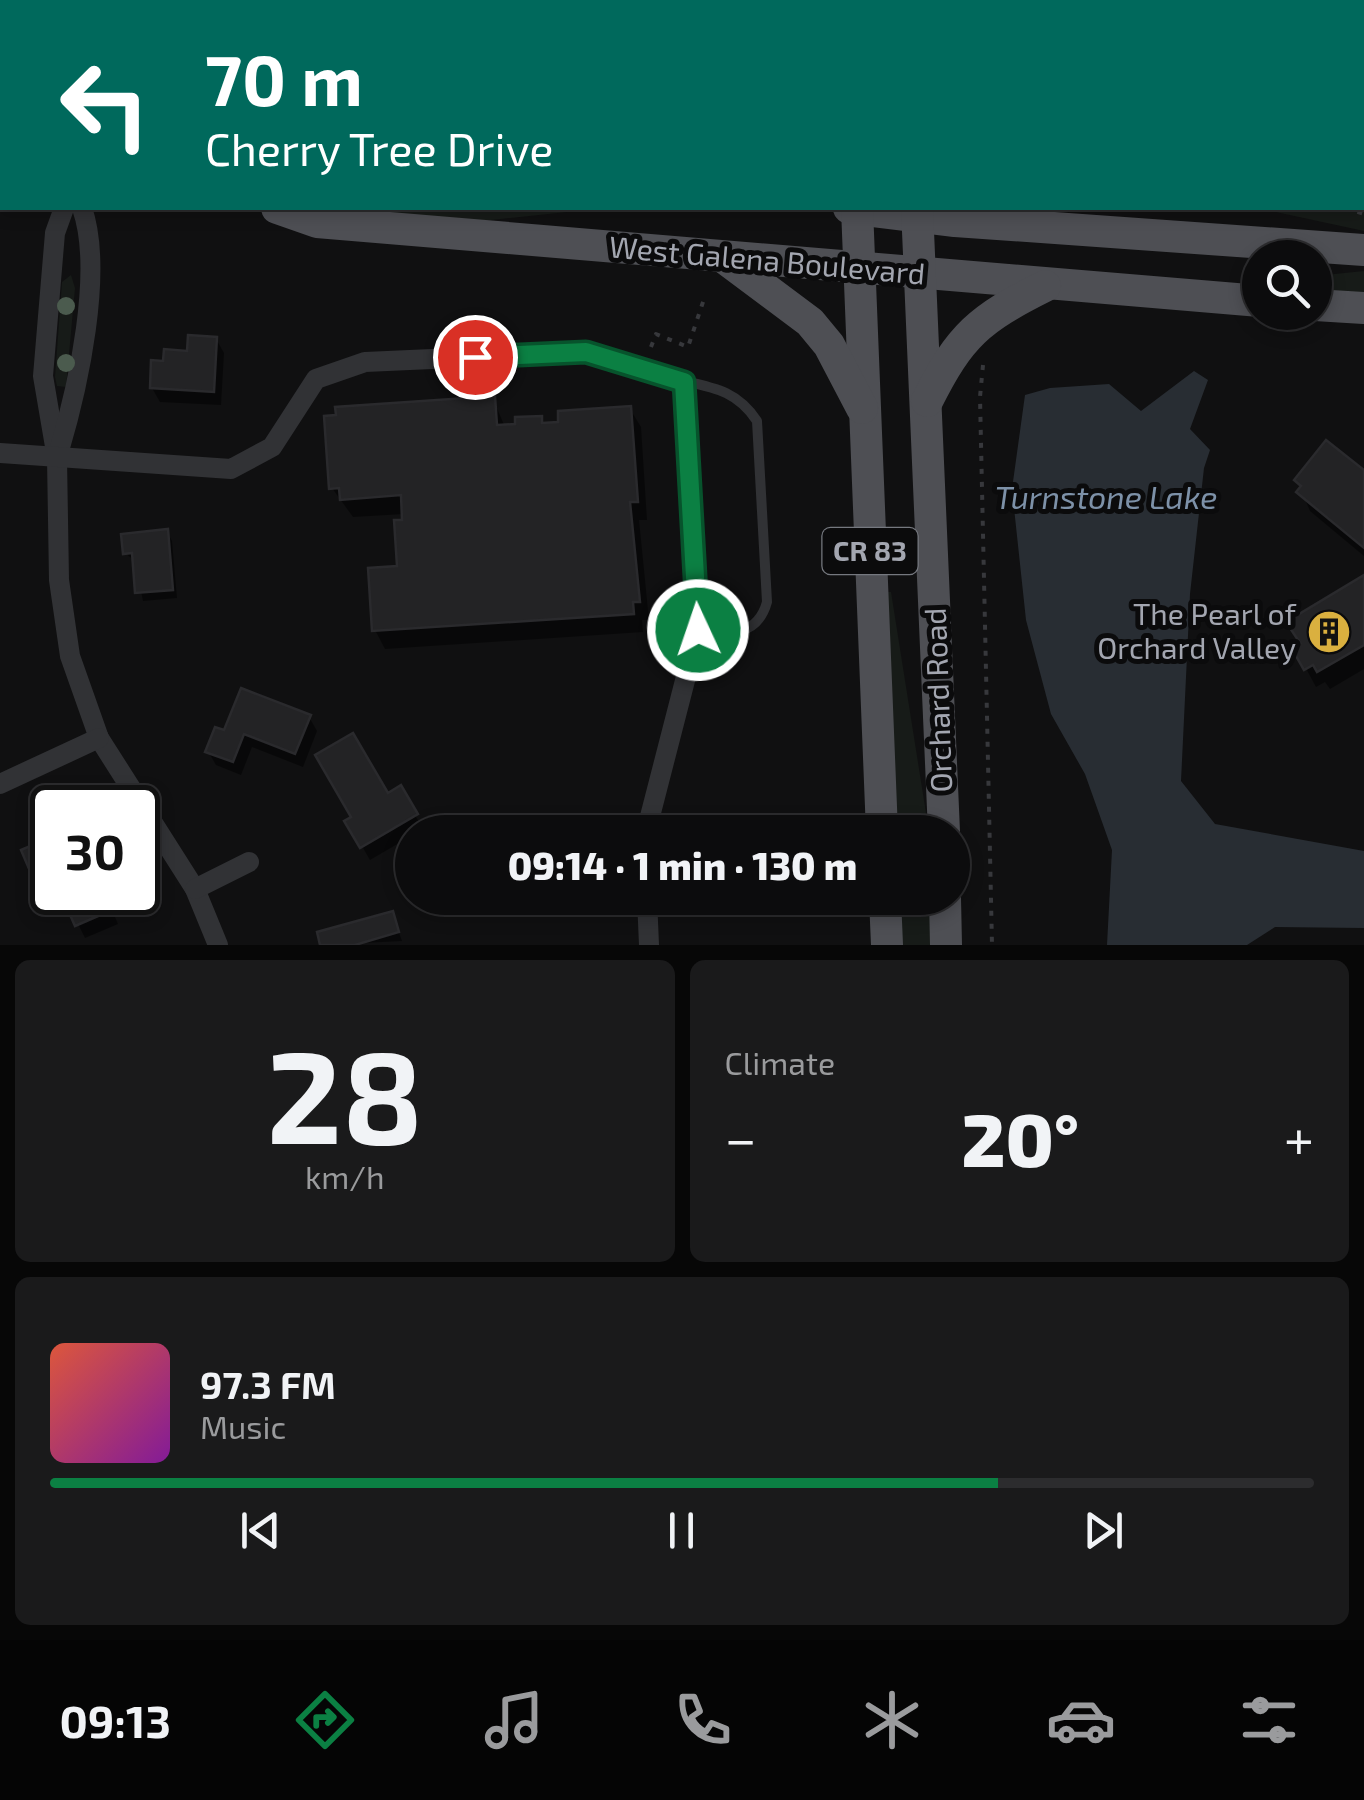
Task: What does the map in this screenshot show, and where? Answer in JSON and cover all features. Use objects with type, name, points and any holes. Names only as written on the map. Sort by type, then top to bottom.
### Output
[{"type":"main road","name":"West Galena Boulevard","points":[[284,210],[317,222],[1242,300]]},
{"type":"main road","name":"Orchard Road","points":[[857,210],[881,815]]},
{"type":"main road","name":"West Galena Boulevard","points":[[917,211],[1033,217],[1364,250]]},
{"type":"main road","name":"Orchard Road","points":[[917,211],[943,815]]},
{"type":"main road","points":[[723,256],[810,322],[829,345],[864,411]]},
{"type":"main road","points":[[925,406],[949,357],[975,326],[1047,286]]},
{"type":"main road","points":[[1332,305],[1364,308]]},
{"type":"main road","points":[[886,915],[887,945]]},
{"type":"main road","points":[[945,915],[946,945]]},
{"type":"street","points":[[63,210],[55,232],[43,376],[57,458],[55,530],[70,656],[99,738],[195,889],[218,945]]},
{"type":"street","points":[[57,458],[80,382],[91,234],[83,210]]},
{"type":"street","points":[[0,453],[232,468],[272,447],[316,379],[365,362],[586,352],[684,382],[698,630],[650,815]]},
{"type":"street","points":[[0,784],[99,738]]},
{"type":"street","points":[[195,889],[249,862]]},
{"type":"street","points":[[648,915],[649,945]]},
{"type":"lane","points":[[684,382],[728,390],[748,406],[757,421],[767,602],[763,618],[751,629],[719,634],[698,630]]},
{"type":"path","points":[[651,346],[656,334],[688,347],[704,298]]},
{"type":"path","points":[[987,356],[980,397],[992,945]]},
{"type":"shaded area","points":[[349,210],[586,210],[444,225]]},
{"type":"shaded area","points":[[1266,210],[1364,210],[1364,231]]},
{"type":"shaded area","points":[[1364,271],[1364,293],[1332,290],[1332,274]]},
{"type":"shaded area","points":[[71,275],[75,288],[66,387],[57,386],[55,377],[62,282]]},
{"type":"shaded area","points":[[887,592],[891,592],[926,815],[896,815]]},
{"type":"shaded area","points":[[901,915],[930,915],[931,945],[902,945]]},
{"type":"water","name":"Turnstone Lake","points":[[1194,371],[1208,380],[1190,429],[1210,450],[1204,468],[1190,594],[1181,781],[1215,824],[1364,851],[1364,928],[1275,927],[1247,945],[1107,945],[1112,850],[1085,774],[1051,714],[1026,620],[1012,489],[1025,395],[1050,388],[1109,384],[1141,411]]},
{"type":"building","points":[[188,335],[217,337],[214,392],[150,388],[151,360],[163,361],[164,349],[187,351]]},
{"type":"building","points":[[495,396],[497,425],[515,424],[515,417],[542,416],[542,423],[558,422],[558,411],[631,406],[638,502],[630,502],[640,602],[633,602],[634,614],[372,631],[368,568],[397,566],[394,520],[402,520],[401,495],[340,500],[339,488],[329,489],[324,416],[336,415],[335,407]]},
{"type":"building","name":"The Pearl of Orchard Valley","points":[[1326,440],[1364,470],[1364,548],[1296,492],[1301,486],[1294,480]]},
{"type":"building","points":[[168,529],[173,590],[135,593],[132,553],[123,554],[121,534]]},
{"type":"building","name":"The Pearl of Orchard Valley","points":[[1364,575],[1364,645],[1317,672],[1313,665],[1304,670],[1291,647],[1300,643],[1286,622]]},
{"type":"building","points":[[241,688],[311,715],[295,754],[244,734],[233,762],[205,752],[215,727],[224,730]]},
{"type":"building","points":[[353,733],[388,793],[401,785],[418,814],[395,815],[395,827],[360,848],[344,821],[351,817],[315,755]]},
{"type":"building","points":[[30,846],[30,871],[21,850]]},
{"type":"building","points":[[393,911],[399,932],[355,945],[320,945],[317,932]]},
{"type":"building","points":[[70,915],[100,915],[75,926]]},
{"type":"place","name":"The Pearl of Orchard Valley","points":[[1329,632]]},
{"type":"route","points":[[475,357],[586,352],[684,382],[698,630]]}]
